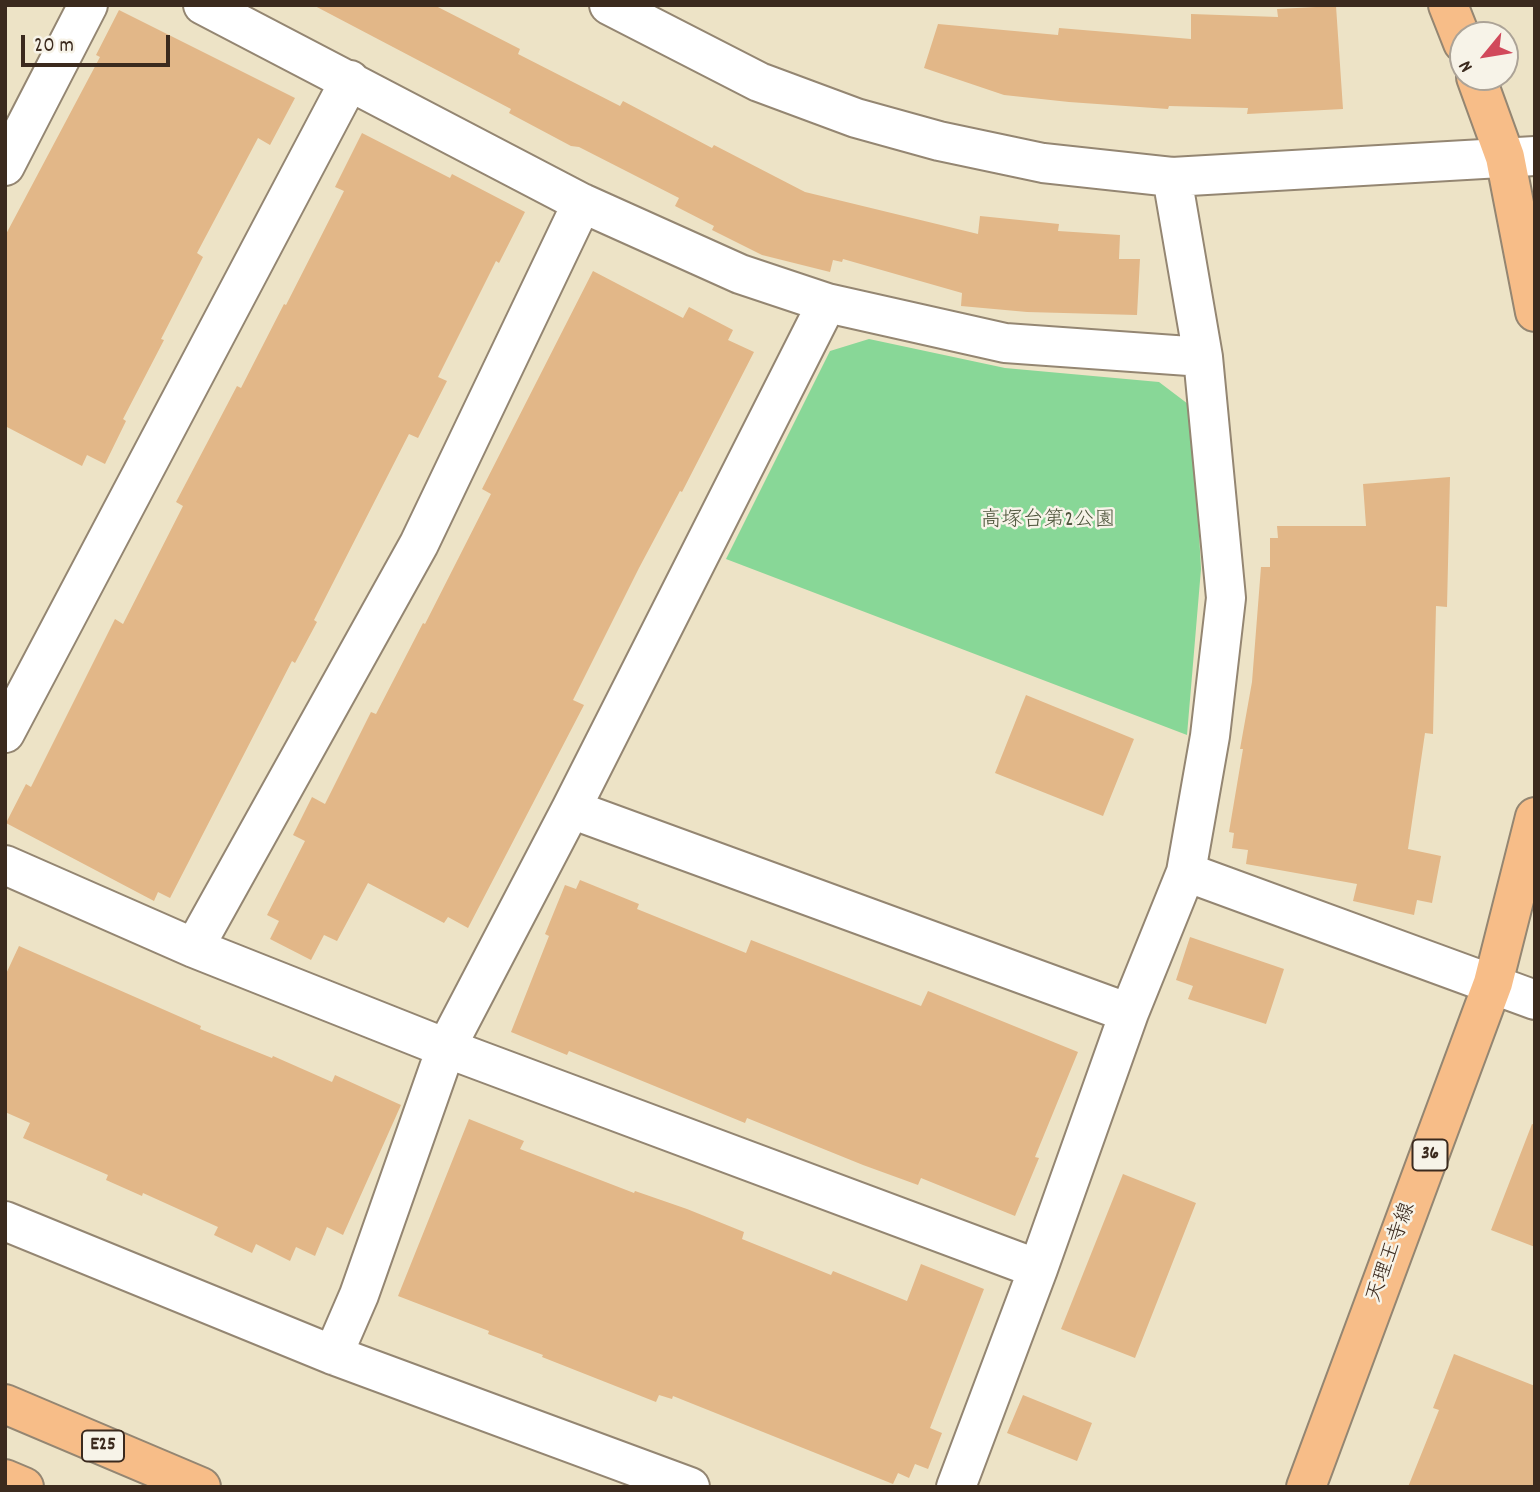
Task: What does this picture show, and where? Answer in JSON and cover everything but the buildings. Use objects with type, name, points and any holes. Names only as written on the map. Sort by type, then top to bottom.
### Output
[{"type":"main road","points":[[1484,91],[1520,156],[1535,312]]},
{"type":"main road","name":"天理王寺線","points":[[1306,1487],[1493,983],[1535,817]]},
{"type":"main road","name":"E25","points":[[5,1404],[201,1487]]},
{"type":"main road","points":[[5,1479],[24,1487]]},
{"type":"street","points":[[5,166],[88,5]]},
{"type":"street","points":[[203,5],[582,203],[740,274],[827,303],[1005,343],[1203,357]]},
{"type":"street","points":[[609,5],[759,82],[856,118],[939,141],[1043,163],[1172,177],[1520,156]]},
{"type":"street","points":[[5,733],[350,80]]},
{"type":"street","points":[[956,1487],[1038,1269],[1129,1013],[1186,872],[1210,736],[1226,598],[1203,357],[1172,177]]},
{"type":"street","points":[[194,948],[419,544],[582,203]]},
{"type":"street","points":[[333,1355],[359,1294],[446,1048],[571,809],[827,303]]},
{"type":"street","points":[[571,809],[1129,1013]]},
{"type":"street","points":[[5,865],[194,948],[446,1048],[1038,1269]]},
{"type":"street","points":[[1186,872],[1535,1000]]},
{"type":"street","points":[[5,1221],[333,1355],[690,1487]]},
{"type":"green space","name":"高塚台第2公園","points":[[869,339],[1005,368],[1159,382],[1192,407],[1201,569],[1187,735],[726,559],[830,351]]}]
